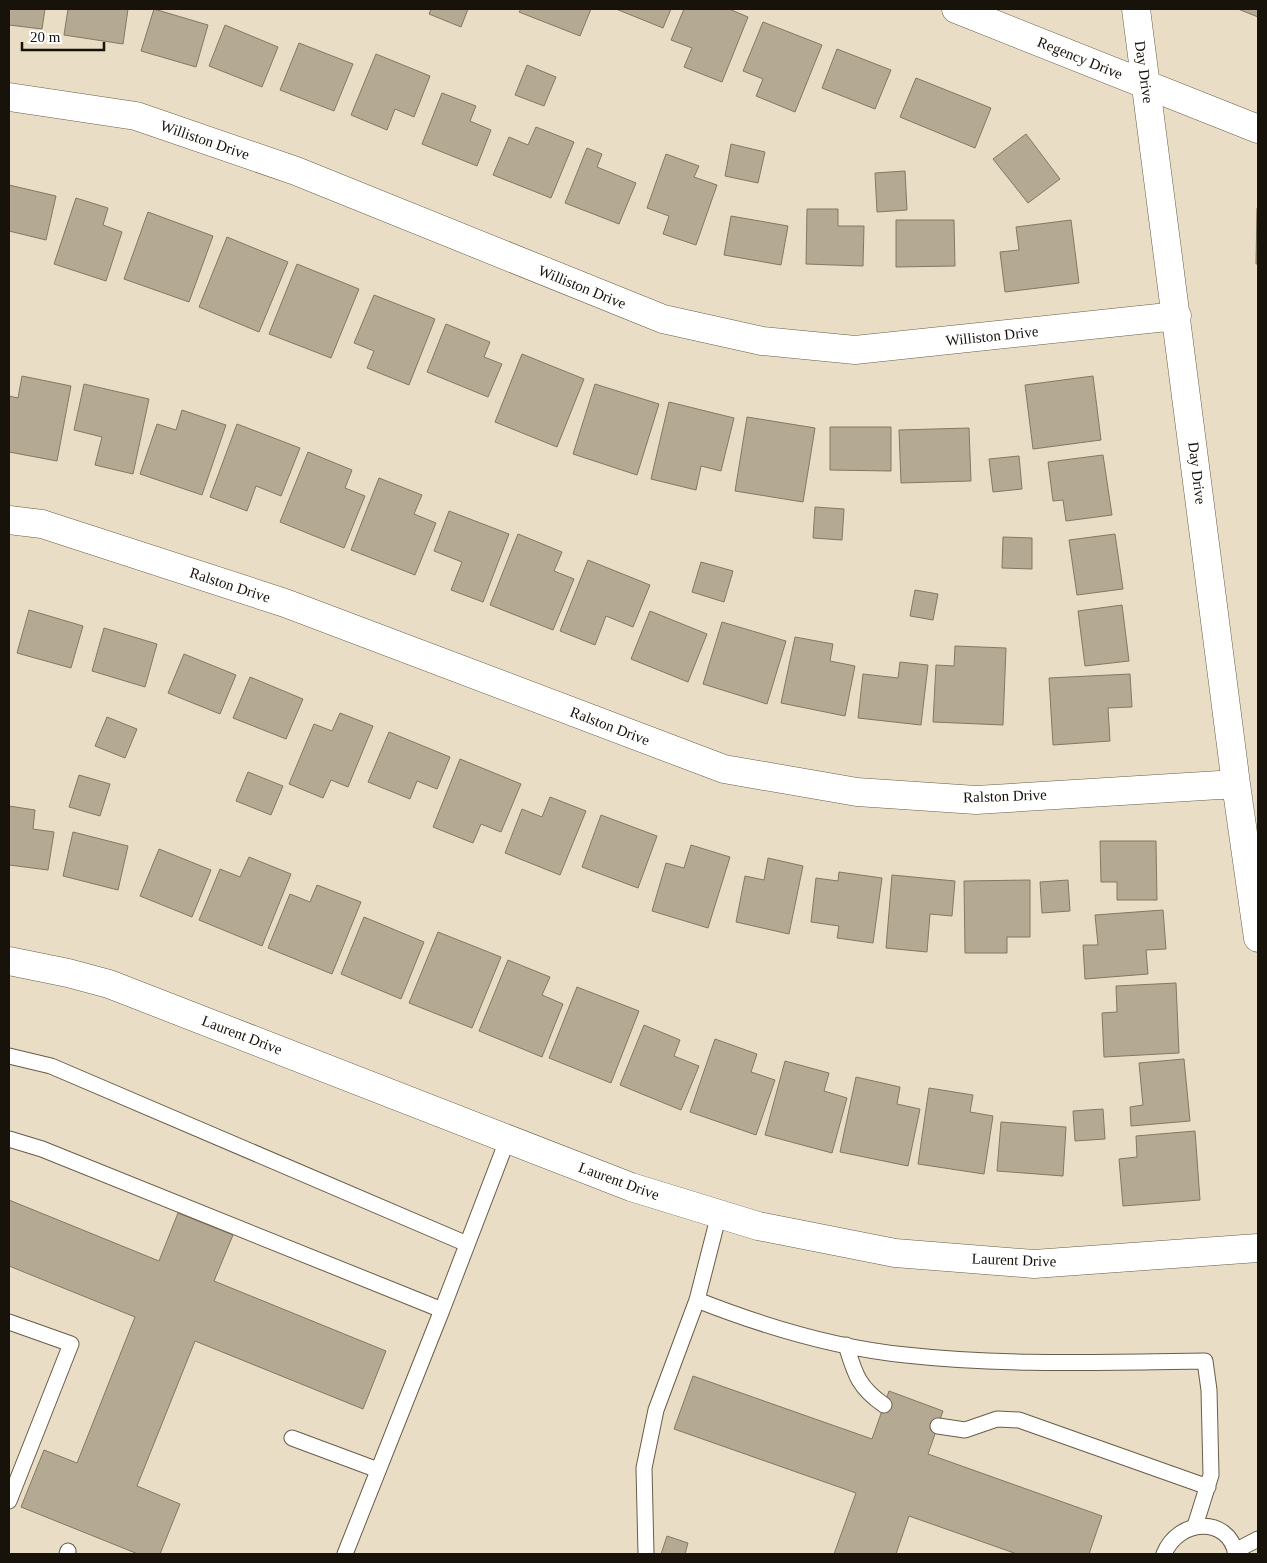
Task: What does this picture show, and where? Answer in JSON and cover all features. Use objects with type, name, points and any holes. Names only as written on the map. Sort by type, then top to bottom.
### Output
[{"type":"street","name":"Regency Drive","points":[[956,9],[1258,130]]},
{"type":"street","name":"Day Drive","points":[[1136,9],[1236,784],[1258,938]]},
{"type":"street","name":"Williston Drive","points":[[9,97],[136,116],[296,171],[662,319],[762,341],[855,350],[1177,316]]},
{"type":"street","name":"Ralston Drive","points":[[9,520],[42,524],[285,604],[724,769],[857,792],[976,800],[1236,784]]},
{"type":"street","name":"Laurent Drive","points":[[9,961],[68,973],[109,984],[631,1187],[758,1226],[895,1254],[1034,1264],[1258,1248]]},
{"type":"lane","points":[[9,1056],[51,1066],[467,1244]]},
{"type":"lane","points":[[9,1138],[79,1164],[442,1310]]},
{"type":"lane","points":[[344,1554],[442,1310],[508,1138]]},
{"type":"lane","points":[[646,1554],[644,1468],[654,1420],[697,1300],[719,1214]]},
{"type":"lane","points":[[697,1300],[739,1316],[846,1345],[905,1355],[969,1359],[1205,1361],[1209,1390],[1211,1475],[1195,1526]]},
{"type":"lane","points":[[9,1322],[72,1344],[9,1501]]},
{"type":"lane","points":[[846,1345],[854,1372],[867,1394],[884,1405]]},
{"type":"lane","points":[[938,1426],[965,1430],[997,1418],[1019,1420],[1208,1487]]},
{"type":"lane","points":[[292,1438],[378,1470]]},
{"type":"lane","points":[[1164,1554],[1175,1536],[1184,1529],[1195,1526],[1208,1527],[1219,1532],[1229,1540],[1235,1552],[1258,1540]]},
{"type":"building","points":[[9,9],[45,9],[42,29],[9,25]]},
{"type":"building","points":[[68,9],[128,9],[123,44],[64,35]]},
{"type":"building","points":[[154,9],[208,25],[196,67],[141,51]]},
{"type":"building","points":[[431,9],[468,9],[461,27],[429,14]]},
{"type":"building","points":[[521,9],[591,9],[580,36],[519,12]]},
{"type":"building","points":[[616,9],[671,9],[663,28]]},
{"type":"building","points":[[684,9],[729,9],[748,17],[722,82],[684,67],[692,48],[671,40]]},
{"type":"building","points":[[1238,9],[1258,9],[1258,17]]},
{"type":"building","points":[[763,22],[822,45],[795,112],[756,96],[763,79],[743,71]]},
{"type":"building","points":[[225,25],[278,47],[262,87],[209,66]]},
{"type":"building","points":[[299,43],[353,64],[334,111],[280,90]]},
{"type":"building","points":[[837,49],[891,70],[875,109],[822,88]]},
{"type":"building","points":[[376,54],[430,76],[414,117],[395,109],[387,130],[351,115]]},
{"type":"building","points":[[527,65],[556,77],[544,106],[515,95]]},
{"type":"building","points":[[916,78],[991,108],[975,148],[900,117]]},
{"type":"building","points":[[442,93],[476,106],[470,121],[491,130],[477,166],[422,144]]},
{"type":"building","points":[[536,127],[574,142],[551,198],[493,175],[509,137],[528,145]]},
{"type":"building","points":[[1026,134],[1060,179],[1028,203],[993,159]]},
{"type":"building","points":[[731,144],[765,152],[758,183],[725,176]]},
{"type":"building","points":[[587,148],[602,154],[597,167],[636,183],[619,224],[565,203]]},
{"type":"building","points":[[666,154],[699,166],[694,177],[717,185],[696,245],[663,234],[669,216],[647,208]]},
{"type":"building","points":[[905,171],[907,210],[877,212],[875,173]]},
{"type":"building","points":[[9,185],[56,196],[46,240],[9,231]]},
{"type":"building","points":[[76,198],[108,208],[103,225],[122,232],[106,281],[54,264]]},
{"type":"building","points":[[1257,208],[1258,264],[1256,264]]},
{"type":"building","points":[[807,209],[838,209],[838,226],[864,226],[863,266],[806,264]]},
{"type":"building","points":[[148,212],[213,236],[189,302],[124,279]]},
{"type":"building","points":[[731,216],[788,226],[781,265],[724,255]]},
{"type":"building","points":[[896,220],[954,220],[955,266],[896,267]]},
{"type":"building","points":[[1071,220],[1079,283],[1005,292],[1000,252],[1019,250],[1016,227]]},
{"type":"building","points":[[227,237],[288,262],[259,332],[199,307]]},
{"type":"building","points":[[297,264],[359,289],[331,358],[269,334]]},
{"type":"building","points":[[374,295],[435,319],[409,385],[367,368],[374,351],[354,343]]},
{"type":"building","points":[[446,324],[490,342],[484,357],[502,364],[488,397],[427,372]]},
{"type":"building","points":[[522,354],[584,379],[557,447],[495,422]]},
{"type":"building","points":[[22,376],[71,386],[57,461],[9,452],[9,396],[18,398]]},
{"type":"building","points":[[1093,376],[1101,440],[1033,449],[1025,385]]},
{"type":"building","points":[[84,384],[149,399],[133,474],[95,465],[102,437],[74,430]]},
{"type":"building","points":[[595,384],[659,404],[637,475],[573,454]]},
{"type":"building","points":[[669,402],[734,418],[721,471],[701,466],[696,490],[651,479]]},
{"type":"building","points":[[182,410],[226,425],[202,495],[140,474],[157,424],[176,430]]},
{"type":"building","points":[[747,417],[815,428],[803,502],[735,491]]},
{"type":"building","points":[[237,424],[300,448],[281,496],[256,486],[247,511],[210,497]]},
{"type":"building","points":[[830,427],[891,427],[891,471],[830,470]]},
{"type":"building","points":[[969,428],[971,481],[901,483],[899,430]]},
{"type":"building","points":[[308,452],[352,470],[345,488],[365,496],[344,548],[280,522]]},
{"type":"building","points":[[1103,455],[1112,515],[1066,521],[1063,500],[1053,501],[1048,462]]},
{"type":"building","points":[[1019,456],[1022,489],[993,492],[989,459]]},
{"type":"building","points":[[379,478],[422,495],[414,514],[436,523],[415,575],[351,550]]},
{"type":"building","points":[[815,507],[844,509],[842,540],[813,538]]},
{"type":"building","points":[[449,511],[509,534],[483,602],[451,590],[462,562],[434,551]]},
{"type":"building","points":[[518,534],[562,552],[554,571],[574,579],[553,630],[490,605]]},
{"type":"building","points":[[1115,534],[1123,589],[1077,595],[1069,540]]},
{"type":"building","points":[[1003,537],[1032,538],[1032,569],[1002,568]]},
{"type":"building","points":[[588,560],[650,585],[633,627],[606,616],[595,645],[560,631]]},
{"type":"building","points":[[701,562],[733,571],[724,602],[692,592]]},
{"type":"building","points":[[915,590],[938,594],[933,620],[910,616]]},
{"type":"building","points":[[1122,605],[1129,661],[1085,666],[1078,611]]},
{"type":"building","points":[[29,610],[83,626],[71,668],[17,653]]},
{"type":"building","points":[[650,611],[707,634],[688,682],[631,659]]},
{"type":"building","points":[[722,622],[786,641],[767,704],[703,684]]},
{"type":"building","points":[[104,628],[157,644],[145,687],[92,671]]},
{"type":"building","points":[[795,637],[833,644],[830,661],[855,666],[845,716],[781,703]]},
{"type":"building","points":[[955,646],[1006,648],[1003,725],[933,722],[936,665],[954,666]]},
{"type":"building","points":[[184,654],[236,675],[220,714],[168,693]]},
{"type":"building","points":[[900,662],[928,665],[921,725],[858,718],[863,674],[898,678]]},
{"type":"building","points":[[1130,674],[1132,707],[1108,708],[1110,741],[1053,745],[1049,678]]},
{"type":"building","points":[[250,677],[303,699],[286,739],[233,718]]},
{"type":"building","points":[[340,713],[373,726],[348,787],[331,780],[323,798],[289,784],[314,724],[332,731]]},
{"type":"building","points":[[107,717],[137,729],[125,758],[95,746]]},
{"type":"building","points":[[389,732],[450,757],[437,789],[417,781],[410,799],[368,782]]},
{"type":"building","points":[[460,759],[521,784],[501,832],[481,824],[473,843],[433,827]]},
{"type":"building","points":[[248,772],[283,786],[271,815],[236,801]]},
{"type":"building","points":[[79,775],[110,784],[100,816],[69,807]]},
{"type":"building","points":[[550,797],[586,811],[560,875],[505,853],[522,809],[542,817]]},
{"type":"building","points":[[9,806],[35,810],[33,829],[54,832],[48,870],[9,865]]},
{"type":"building","points":[[601,815],[657,836],[638,888],[582,867]]},
{"type":"building","points":[[73,832],[128,846],[118,890],[63,876]]},
{"type":"building","points":[[1100,841],[1156,841],[1157,900],[1117,900],[1117,882],[1101,882]]},
{"type":"building","points":[[691,845],[730,857],[708,928],[652,911],[666,863],[684,868]]},
{"type":"building","points":[[159,849],[211,870],[192,917],[140,896]]},
{"type":"building","points":[[249,857],[291,874],[262,946],[199,920],[220,869],[240,877]]},
{"type":"building","points":[[768,858],[803,866],[789,934],[736,922],[745,876],[764,880]]},
{"type":"building","points":[[839,872],[882,878],[873,943],[837,938],[839,926],[811,922],[816,878],[838,881]]},
{"type":"building","points":[[892,875],[955,881],[952,916],[930,914],[927,952],[886,948]]},
{"type":"building","points":[[1030,880],[1030,937],[1007,937],[1007,953],[965,953],[964,881]]},
{"type":"building","points":[[1068,880],[1070,911],[1042,913],[1040,882]]},
{"type":"building","points":[[317,885],[361,902],[332,974],[268,948],[290,894],[310,902]]},
{"type":"building","points":[[1163,910],[1166,949],[1146,950],[1148,974],[1085,979],[1083,945],[1098,945],[1095,915]]},
{"type":"building","points":[[364,917],[424,942],[401,999],[341,974]]},
{"type":"building","points":[[438,932],[501,957],[472,1028],[409,1003]]},
{"type":"building","points":[[508,960],[550,977],[542,995],[563,1004],[542,1057],[479,1031]]},
{"type":"building","points":[[1176,983],[1179,1053],[1104,1057],[1102,1013],[1117,1012],[1116,986]]},
{"type":"building","points":[[577,987],[639,1011],[611,1083],[549,1058]]},
{"type":"building","points":[[644,1025],[680,1040],[674,1056],[699,1066],[681,1110],[620,1085]]},
{"type":"building","points":[[715,1039],[757,1054],[751,1072],[775,1080],[756,1135],[690,1112]]},
{"type":"building","points":[[1184,1059],[1190,1121],[1131,1126],[1130,1107],[1143,1105],[1139,1063]]},
{"type":"building","points":[[785,1061],[829,1073],[824,1091],[847,1098],[832,1153],[765,1135]]},
{"type":"building","points":[[856,1077],[900,1087],[897,1104],[920,1109],[908,1166],[840,1152]]},
{"type":"building","points":[[929,1088],[973,1095],[970,1112],[993,1116],[984,1174],[918,1164]]},
{"type":"building","points":[[1103,1109],[1105,1139],[1075,1141],[1073,1111]]},
{"type":"building","points":[[1001,1122],[1066,1127],[1063,1176],[997,1171]]},
{"type":"building","points":[[1195,1131],[1200,1200],[1123,1206],[1119,1159],[1137,1157],[1136,1136]]},
{"type":"building","points":[[9,1200],[159,1261],[178,1213],[233,1235],[214,1281],[386,1351],[363,1409],[195,1341],[137,1486],[180,1504],[160,1554],[138,1554],[21,1507],[44,1450],[77,1463],[135,1317],[9,1266]]},
{"type":"building","points":[[693,1376],[872,1439],[889,1391],[943,1411],[928,1454],[1102,1516],[1089,1554],[1017,1554],[909,1516],[896,1554],[834,1554],[856,1493],[674,1429]]},
{"type":"building","points":[[667,1536],[688,1543],[685,1554],[661,1554]]}]
